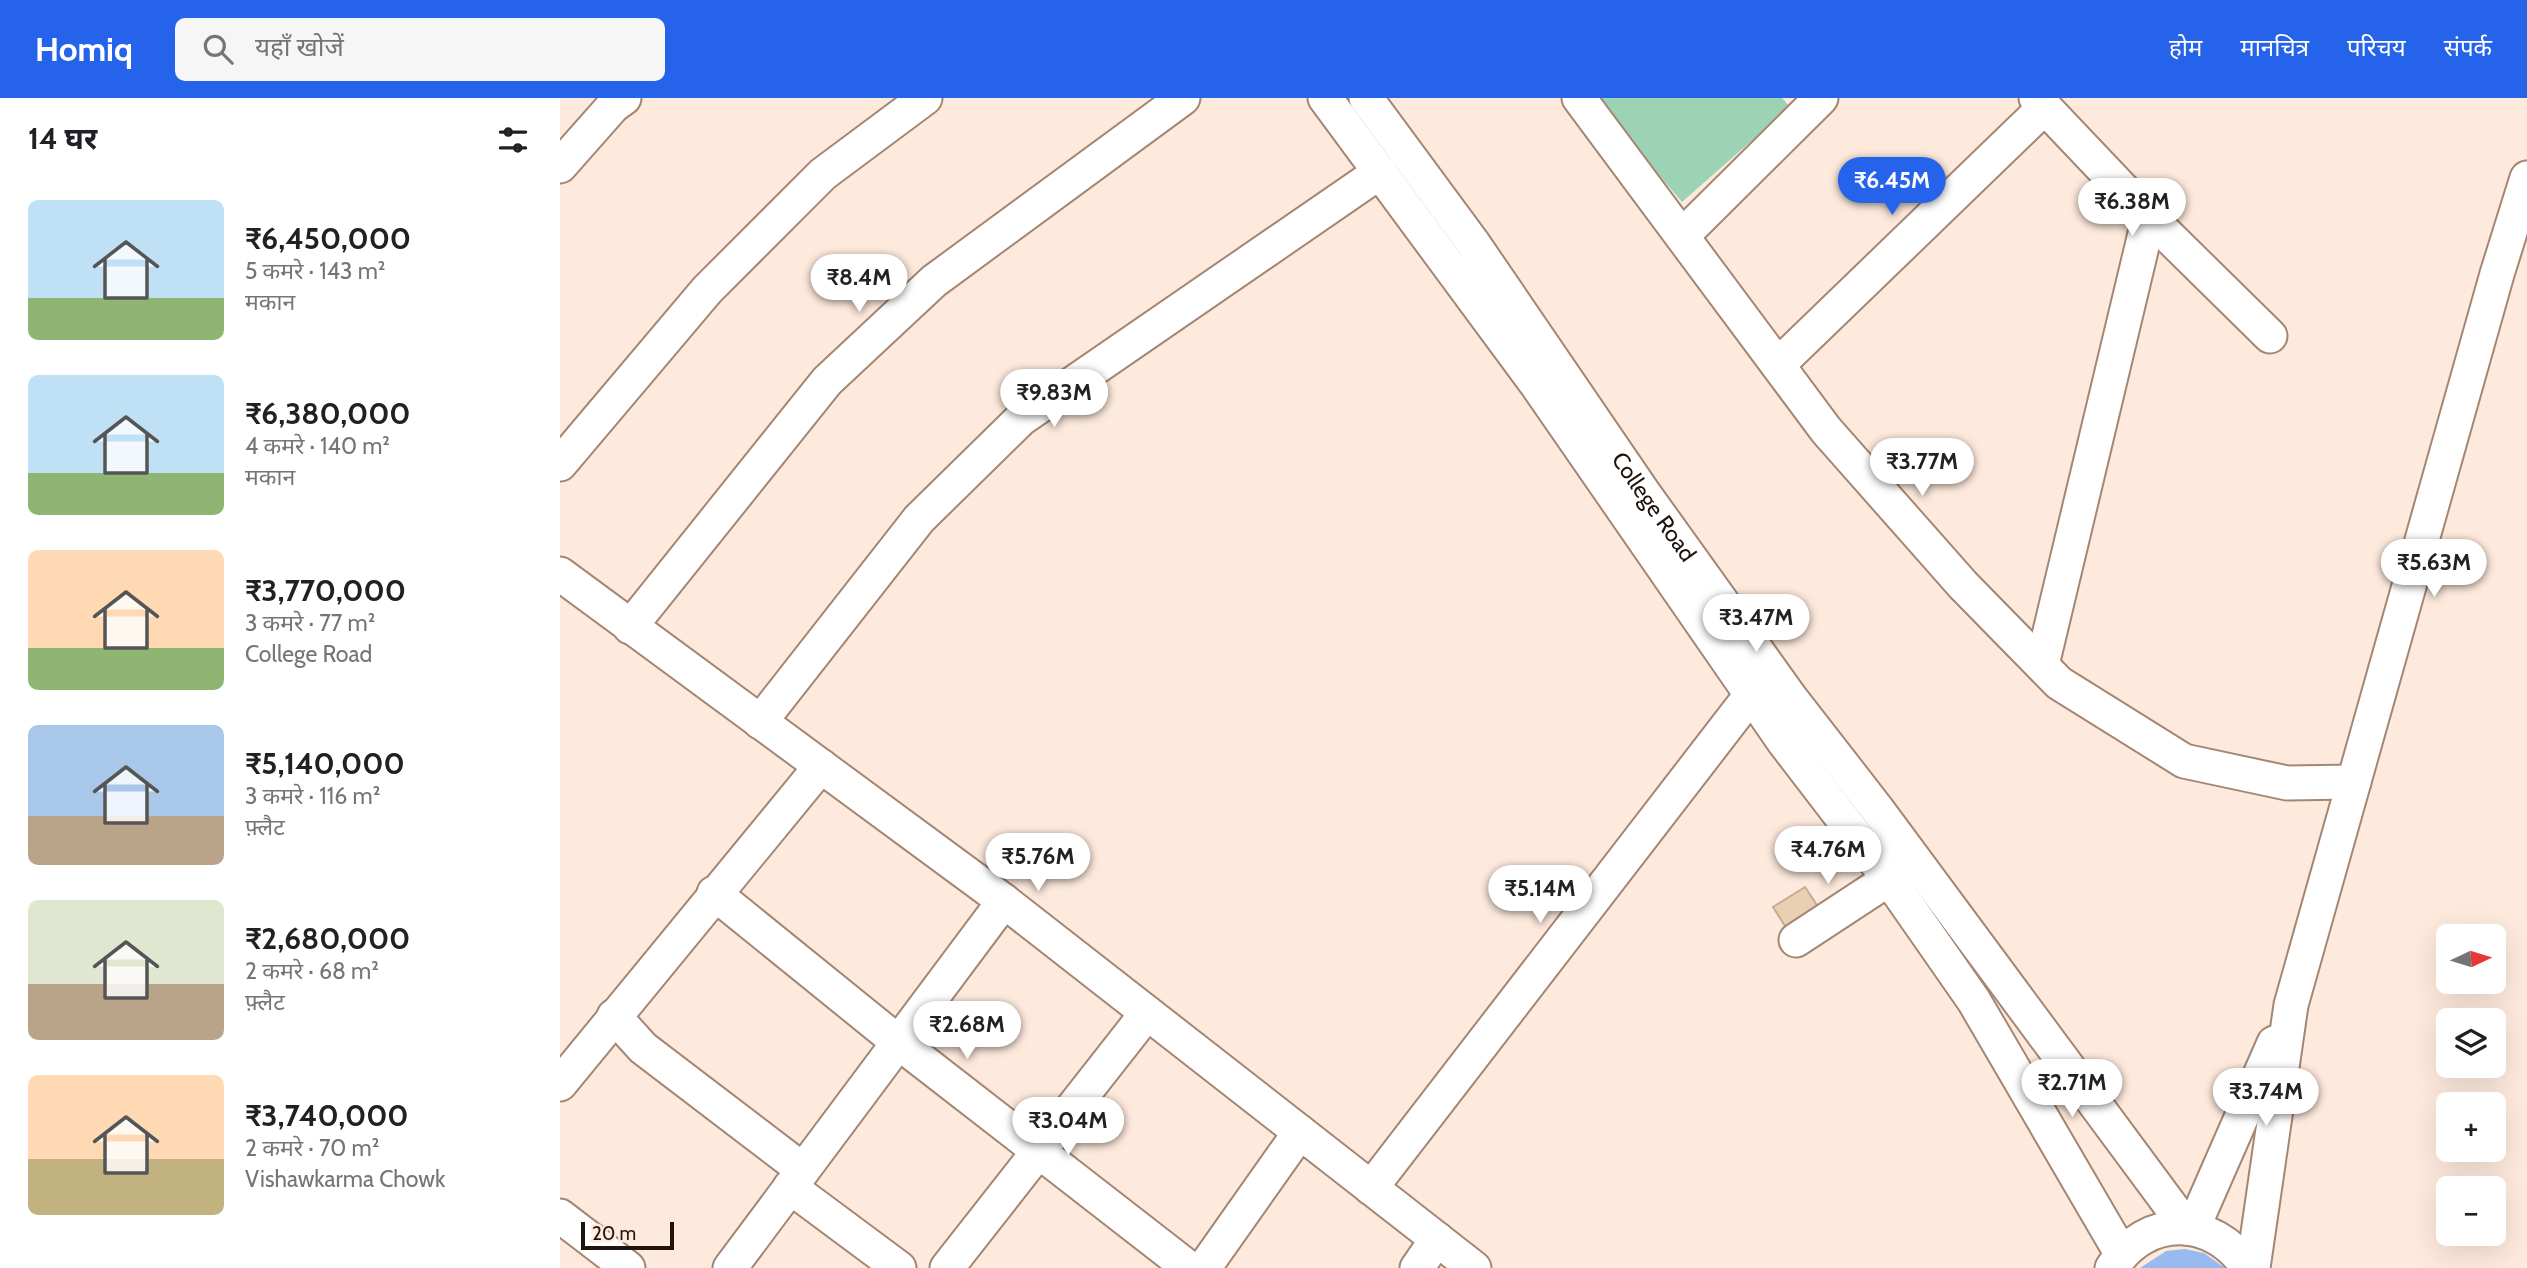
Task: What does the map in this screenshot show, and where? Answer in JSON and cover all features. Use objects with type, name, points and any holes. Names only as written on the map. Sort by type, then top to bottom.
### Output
[{"type":"street","points":[[560,166],[613,106],[624,98]]},
{"type":"street","points":[[560,464],[707,290],[823,174],[925,98]]},
{"type":"street","points":[[630,627],[837,372],[934,281],[1183,98]]},
{"type":"street","points":[[1325,98],[1537,385],[1751,695],[1889,879],[1974,1000],[2116,1261],[2141,1237],[2166,1228],[2190,1228],[2218,1237],[2238,1253],[2248,1268]]},
{"type":"street","name":"College Road","points":[[1366,98],[1473,243],[1643,492],[1782,686],[2190,1228]]},
{"type":"street","points":[[1579,98],[1826,430],[1963,585],[2059,683],[2184,761],[2287,783],[2354,782]]},
{"type":"street","points":[[1682,236],[1821,98]]},
{"type":"street","points":[[1778,365],[2040,102],[2149,217],[2270,336]]},
{"type":"street","points":[[760,722],[919,519],[1021,419],[1380,172]]},
{"type":"street","points":[[2253,1268],[2291,1005],[2497,274],[2527,178]]},
{"type":"street","points":[[2042,665],[2149,217]]},
{"type":"street","points":[[560,574],[1004,901],[1474,1268]]},
{"type":"street","points":[[1371,1188],[1751,695]]},
{"type":"street","points":[[560,1084],[714,893],[821,766]]},
{"type":"street","points":[[1796,940],[1889,879]]},
{"type":"street","points":[[714,893],[898,1042],[1189,1268]]},
{"type":"street","points":[[730,1268],[1004,901]]},
{"type":"street","points":[[2190,1228],[2291,1005]]},
{"type":"street","points":[[947,1268],[1147,1013]]},
{"type":"street","points":[[614,1016],[643,1048],[899,1268]]},
{"type":"street","points":[[1204,1268],[1300,1132]]},
{"type":"street","points":[[560,1216],[628,1268]]},
{"type":"street","points":[[1418,1268],[1437,1239]]},
{"type":"green space","points":[[1593,98],[1782,98],[1790,107],[1682,202]]},
{"type":"water","points":[[2185,1249],[2204,1253],[2225,1268],[2140,1268],[2166,1251]]},
{"type":"building","points":[[1805,887],[1822,913],[1790,934],[1773,907]]}]
